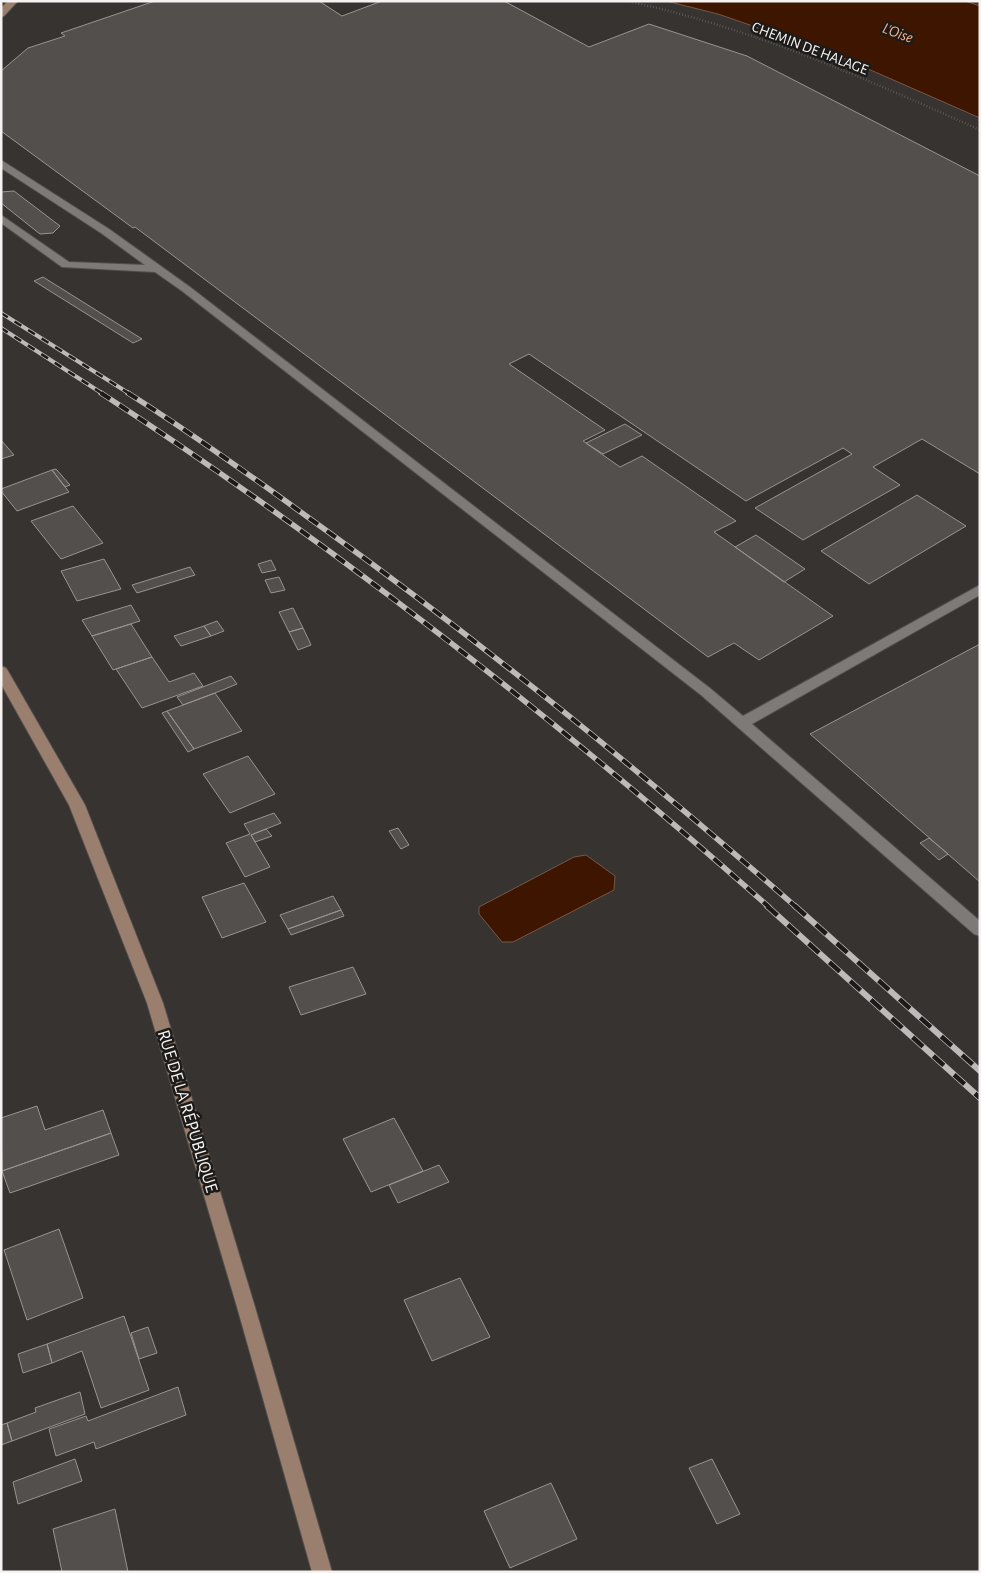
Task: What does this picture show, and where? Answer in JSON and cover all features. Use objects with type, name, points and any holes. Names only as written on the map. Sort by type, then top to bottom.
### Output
[{"type":"main road","points":[[1,14],[13,1]]},
{"type":"main road","name":"RUE DE LA RÉPUBLIQUE","points":[[1,671],[77,805],[155,1003],[235,1269],[322,1572]]},
{"type":"lane","points":[[1,163],[158,269],[690,680],[980,930]]},
{"type":"lane","points":[[1,218],[66,265],[158,269]]},
{"type":"lane","points":[[742,723],[980,589]]},
{"type":"path","name":"CHEMIN DE HALAGE","points":[[626,1],[663,8],[777,46],[918,102],[980,130]]},
{"type":"water","name":"L'Oise","points":[[666,1],[965,1],[980,6],[980,118],[834,54],[718,14]]},
{"type":"water","points":[[586,855],[615,876],[614,890],[513,942],[502,942],[479,914],[479,907],[574,857]]},
{"type":"building","points":[[155,1],[319,1],[342,16],[382,1],[504,1],[589,47],[649,24],[747,56],[980,176],[980,474],[922,439],[873,467],[900,485],[803,540],[755,508],[852,454],[843,448],[746,501],[529,354],[509,364],[605,430],[583,441],[620,467],[642,456],[736,521],[714,532],[833,616],[759,660],[734,643],[708,657],[135,227],[133,228],[1,131],[1,71],[28,48],[65,36],[61,33]]},
{"type":"building","points":[[14,191],[60,226],[53,233],[40,234],[1,203],[1,192]]},
{"type":"building","points":[[43,277],[142,339],[133,343],[34,281]]},
{"type":"building","points":[[625,424],[642,435],[603,454],[586,443]]},
{"type":"building","points":[[1,440],[14,455],[1,459]]},
{"type":"building","points":[[56,469],[70,485],[65,487],[52,470]]},
{"type":"building","points":[[52,470],[69,492],[17,511],[1,491],[1,489]]},
{"type":"building","points":[[917,495],[966,526],[869,584],[821,551]]},
{"type":"building","points":[[73,506],[103,543],[61,559],[31,521]]},
{"type":"building","points":[[756,535],[805,569],[784,582],[735,547]]},
{"type":"building","points":[[104,559],[121,589],[77,601],[61,571]]},
{"type":"building","points":[[271,560],[276,570],[262,573],[258,564]]},
{"type":"building","points":[[190,567],[195,575],[137,593],[132,585]]},
{"type":"building","points":[[279,577],[285,590],[271,593],[265,580]]},
{"type":"building","points":[[131,605],[140,621],[92,636],[82,620]]},
{"type":"building","points":[[293,608],[303,628],[289,632],[279,612]]},
{"type":"building","points":[[217,621],[224,631],[211,636],[204,626]]},
{"type":"building","points":[[131,624],[152,657],[113,670],[92,636]]},
{"type":"building","points":[[204,626],[211,636],[181,646],[174,636]]},
{"type":"building","points":[[303,628],[311,645],[298,650],[289,632]]},
{"type":"building","points":[[980,644],[980,882],[810,734]]},
{"type":"building","points":[[152,657],[169,682],[194,673],[203,686],[142,708],[116,669]]},
{"type":"building","points":[[231,676],[237,684],[215,693],[183,705],[177,697]]},
{"type":"building","points":[[215,693],[242,731],[194,749],[167,711]]},
{"type":"building","points":[[167,711],[194,749],[188,752],[162,713]]},
{"type":"building","points":[[248,756],[275,794],[230,813],[203,774]]},
{"type":"building","points":[[274,813],[281,823],[251,835],[270,867],[245,877],[226,843],[250,834],[244,824]]},
{"type":"building","points":[[398,828],[409,845],[401,849],[389,831]]},
{"type":"building","points":[[266,829],[272,836],[255,842],[251,835]]},
{"type":"building","points":[[929,838],[948,854],[939,860],[920,843]]},
{"type":"building","points":[[244,883],[266,922],[222,938],[202,897]]},
{"type":"building","points":[[333,896],[341,910],[288,929],[280,915]]},
{"type":"building","points":[[341,910],[344,916],[291,935],[288,929]]},
{"type":"building","points":[[353,967],[366,994],[301,1015],[289,987]]},
{"type":"building","points":[[37,1106],[45,1130],[103,1110],[111,1133],[2,1171],[1,1118]]},
{"type":"building","points":[[394,1118],[423,1171],[371,1192],[343,1139]]},
{"type":"building","points":[[111,1133],[119,1155],[10,1193],[2,1171]]},
{"type":"building","points":[[439,1165],[449,1182],[398,1203],[389,1185]]},
{"type":"building","points":[[59,1229],[83,1298],[27,1320],[4,1250]]},
{"type":"building","points":[[460,1278],[490,1337],[432,1361],[404,1300]]},
{"type":"building","points":[[124,1316],[149,1390],[101,1408],[82,1351],[52,1363],[47,1344]]},
{"type":"building","points":[[148,1327],[157,1353],[139,1359],[131,1333]]},
{"type":"building","points":[[47,1344],[52,1363],[23,1373],[18,1354]]},
{"type":"building","points":[[178,1387],[186,1415],[96,1449],[94,1442],[56,1456],[49,1429],[86,1416],[88,1421]]},
{"type":"building","points":[[80,1392],[85,1414],[12,1441],[7,1423],[36,1412],[35,1408]]},
{"type":"building","points":[[7,1423],[12,1441],[1,1445],[1,1425]]},
{"type":"building","points":[[75,1459],[82,1481],[18,1504],[13,1482]]},
{"type":"building","points":[[712,1459],[740,1514],[717,1524],[689,1468]]},
{"type":"building","points":[[551,1483],[577,1539],[510,1568],[484,1511]]},
{"type":"building","points":[[115,1509],[128,1572],[62,1572],[53,1529]]},
{"type":"railway","points":[[1,313],[130,394]]},
{"type":"railway","points":[[1,328],[103,394]]},
{"type":"railway","points":[[101,393],[188,451],[274,512],[444,638],[610,770],[769,907]]},
{"type":"railway","points":[[128,393],[253,478],[387,575],[507,667],[682,809],[796,907]]},
{"type":"railway","points":[[767,906],[980,1098]]},
{"type":"railway","points":[[795,906],[980,1071]]}]
